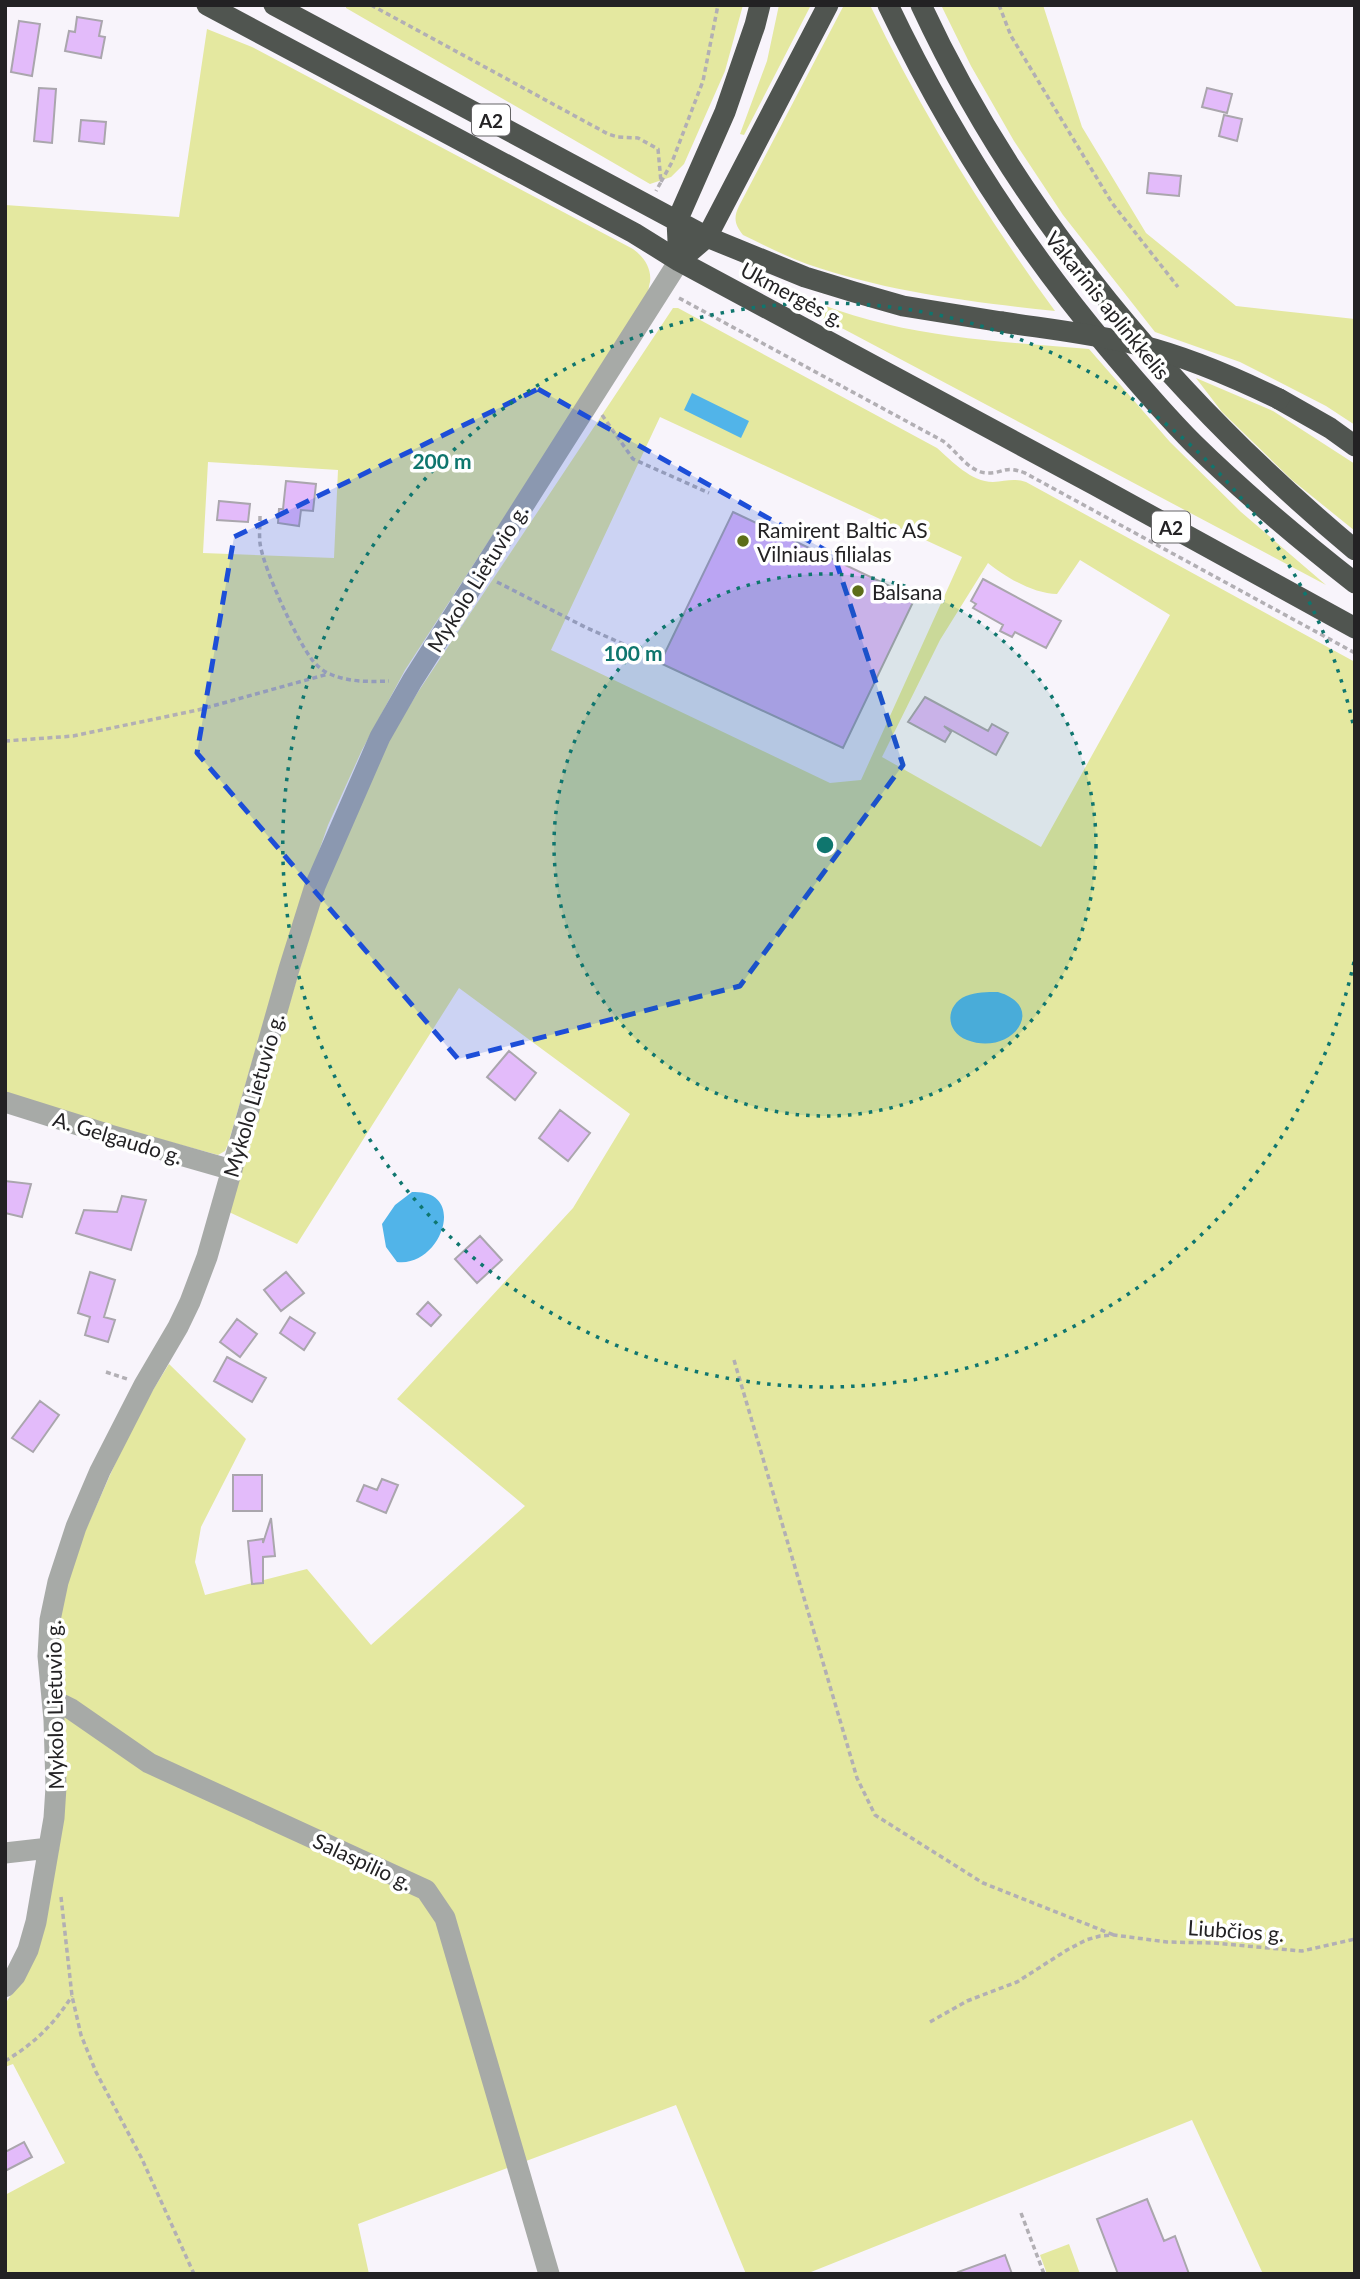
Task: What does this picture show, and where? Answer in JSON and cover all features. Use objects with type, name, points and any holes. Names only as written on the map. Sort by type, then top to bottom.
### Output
[{"type":"highway","name":"Ukmergės g.","points":[[207,5],[634,233],[679,261],[1355,628]]},
{"type":"highway","name":"A2","points":[[274,5],[707,237],[805,276],[903,306],[1082,333],[1141,345],[1202,365],[1279,399],[1330,428],[1355,446]]},
{"type":"highway","points":[[679,261],[677,221],[725,112],[760,5]]},
{"type":"highway","points":[[679,261],[707,237],[828,5]]},
{"type":"highway","name":"Vakarinis aplinkkelis","points":[[888,5],[946,117],[989,188],[1031,252],[1072,306],[1192,442],[1250,497],[1355,583]]},
{"type":"highway","name":"Vakarinis aplinkkelis","points":[[921,5],[967,92],[1015,171],[1074,257],[1125,323],[1250,458],[1355,550]]},
{"type":"street","name":"Mykolo Lietuvio g.","points":[[5,1987],[15,1976],[28,1950],[36,1922],[49,1848],[57,1787],[54,1706],[48,1656],[50,1620],[58,1583],[76,1527],[100,1471],[190,1302],[207,1257],[314,886],[380,737],[412,681],[679,261]]},
{"type":"street","name":"A. Gelgaudo g.","points":[[5,1102],[232,1170]]},
{"type":"street","name":"Salaspilio g.","points":[[54,1706],[63,1705],[71,1709],[149,1763],[426,1890],[445,1918],[549,2274]]},
{"type":"street","points":[[5,1853],[49,1848]]},
{"type":"path","points":[[371,5],[608,134],[638,138],[659,149],[661,170]]},
{"type":"path","points":[[661,182],[672,162],[703,81],[718,5]]},
{"type":"path","points":[[999,5],[1011,36],[1112,203],[1178,287]]},
{"type":"path","points":[[662,289],[943,441],[979,472],[989,473],[1013,468],[1025,472],[1355,653]]},
{"type":"path","points":[[590,399],[633,459],[709,493]]},
{"type":"path","points":[[260,516],[260,543],[267,570],[314,663],[328,674],[366,682],[412,681]]},
{"type":"path","points":[[479,573],[632,648]]},
{"type":"path","points":[[5,741],[73,736],[198,710],[328,674]]},
{"type":"path","points":[[734,1360],[857,1778],[875,1815],[983,1883],[1114,1935]]},
{"type":"path","points":[[60,1891],[72,1996],[81,2035],[96,2072],[141,2157],[194,2274]]},
{"type":"path","points":[[930,2022],[967,2001],[1017,1982],[1086,1940],[1114,1935]]},
{"type":"path","name":"Liubčios g.","points":[[1114,1935],[1167,1942],[1213,1942],[1302,1951],[1355,1939]]},
{"type":"path","points":[[5,2061],[40,2038],[72,1996]]},
{"type":"path","points":[[1021,2213],[1044,2274]]},
{"type":"highlighted area","points":[[538,389],[834,555],[903,765],[740,986],[458,1059],[197,753],[234,537]]},
{"type":"green space","points":[[346,5],[743,5],[725,71],[684,164],[671,177],[650,184],[346,8]]},
{"type":"green space","points":[[779,5],[811,5],[744,135],[740,134],[767,61]]},
{"type":"green space","points":[[844,5],[870,5],[955,162],[1055,311],[961,300],[868,282],[799,261],[743,235],[740,231],[736,218],[739,206]]},
{"type":"green space","points":[[941,5],[1043,5],[1082,127],[1146,233],[1236,306],[1355,319],[1355,425],[1326,406],[1240,362],[1155,332],[1063,215],[1014,141],[971,66]]},
{"type":"green space","points":[[207,29],[252,47],[633,249],[646,263],[650,272],[649,294],[405,670],[362,750],[328,825],[285,949],[228,1144],[225,1151],[218,1155],[5,1097],[5,205],[179,217]],"holes":[[[208,462],[338,470],[334,558],[203,553]]]},
{"type":"green space","points":[[749,276],[868,320],[936,334],[1089,349],[1170,442],[1241,512],[1326,585],[772,291]]},
{"type":"green space","points":[[673,308],[678,308],[937,448],[977,479],[1026,482],[1355,662],[1355,2274],[1263,2274],[1192,2120],[806,2274],[746,2274],[676,2105],[358,2224],[369,2274],[5,2274],[5,2195],[65,2163],[13,2064],[5,2067],[5,2004],[31,1965],[42,1938],[58,1626],[74,1556],[135,1419],[169,1364],[246,1439],[201,1527],[195,1562],[205,1595],[307,1569],[371,1645],[525,1506],[397,1399],[573,1208],[630,1114],[459,988],[297,1244],[229,1212],[326,882],[386,744]],"holes":[[[660,417],[962,557],[861,780],[830,783],[551,650]],[[1080,560],[1170,615],[1041,847],[882,757],[940,640],[988,563],[1020,584],[1057,594]]]},
{"type":"green space","points":[[1196,378],[1273,411],[1355,464],[1355,531],[1292,480],[1222,412]]},
{"type":"green space","points":[[1069,2244],[1080,2274],[1047,2274],[1040,2255]]},
{"type":"water","points":[[692,393],[749,421],[741,438],[684,410]]},
{"type":"water","points":[[998,992],[1013,999],[1021,1008],[1022,1018],[1018,1028],[998,1042],[983,1043],[960,1036],[951,1025],[950,1018],[959,1000],[970,995]]},
{"type":"water","points":[[412,1192],[430,1194],[440,1203],[444,1214],[442,1228],[436,1242],[426,1253],[413,1261],[397,1262],[386,1247],[382,1224],[395,1205]]},
{"type":"building","points":[[77,17],[102,21],[99,36],[105,37],[101,58],[65,51],[69,31],[75,32]]},
{"type":"building","points":[[19,21],[40,24],[32,76],[11,72]]},
{"type":"building","points":[[39,88],[56,89],[52,143],[34,141]]},
{"type":"building","points":[[1207,88],[1232,94],[1227,113],[1202,107]]},
{"type":"building","points":[[1224,115],[1242,119],[1237,141],[1219,136]]},
{"type":"building","points":[[81,120],[106,122],[104,144],[79,141]]},
{"type":"building","points":[[1149,173],[1181,176],[1179,196],[1147,193]]},
{"type":"building","points":[[286,481],[316,484],[313,511],[301,510],[299,526],[278,523],[279,509],[283,509]]},
{"type":"building","points":[[219,501],[250,504],[248,522],[217,520]]},
{"type":"building","points":[[733,512],[915,598],[843,748],[660,663]]},
{"type":"building","points":[[983,579],[1061,621],[1046,648],[1015,632],[1012,637],[1000,631],[1003,625],[973,608],[976,604],[971,601]]},
{"type":"building","points":[[925,697],[988,731],[992,724],[1008,733],[996,755],[944,726],[951,732],[945,742],[908,722]]},
{"type":"building","points":[[509,1051],[536,1073],[515,1100],[487,1077]]},
{"type":"building","points":[[560,1110],[590,1133],[568,1161],[539,1138]]},
{"type":"building","points":[[5,1181],[31,1184],[22,1217],[5,1213]]},
{"type":"building","points":[[122,1196],[146,1200],[131,1250],[76,1233],[84,1210],[117,1212]]},
{"type":"building","points":[[480,1236],[502,1260],[477,1283],[455,1259]]},
{"type":"building","points":[[90,1272],[115,1280],[104,1317],[115,1320],[108,1342],[85,1335],[90,1317],[78,1313]]},
{"type":"building","points":[[286,1272],[304,1293],[281,1311],[264,1290]]},
{"type":"building","points":[[428,1302],[441,1315],[431,1326],[417,1314]]},
{"type":"building","points":[[290,1317],[315,1333],[304,1350],[280,1333]]},
{"type":"building","points":[[237,1319],[257,1334],[240,1357],[220,1342]]},
{"type":"building","points":[[227,1357],[266,1378],[252,1402],[214,1381]]},
{"type":"building","points":[[40,1401],[59,1415],[33,1452],[12,1438]]},
{"type":"building","points":[[233,1475],[262,1475],[262,1511],[233,1511]]},
{"type":"building","points":[[382,1479],[398,1485],[386,1513],[357,1501],[364,1485],[377,1490]]},
{"type":"building","points":[[271,1518],[275,1556],[263,1557],[263,1583],[252,1584],[248,1541],[263,1539],[263,1543]]},
{"type":"building","points":[[24,2142],[32,2157],[5,2171],[5,2152]]},
{"type":"building","points":[[1147,2199],[1164,2241],[1175,2236],[1189,2274],[1118,2274],[1097,2219]]},
{"type":"building","points":[[1005,2255],[1012,2274],[958,2272]]},
{"type":"place","name":"Ramirent Baltic AS Vilniaus filialas","points":[[743,541]]},
{"type":"place","name":"Balsana","points":[[858,591]]}]
